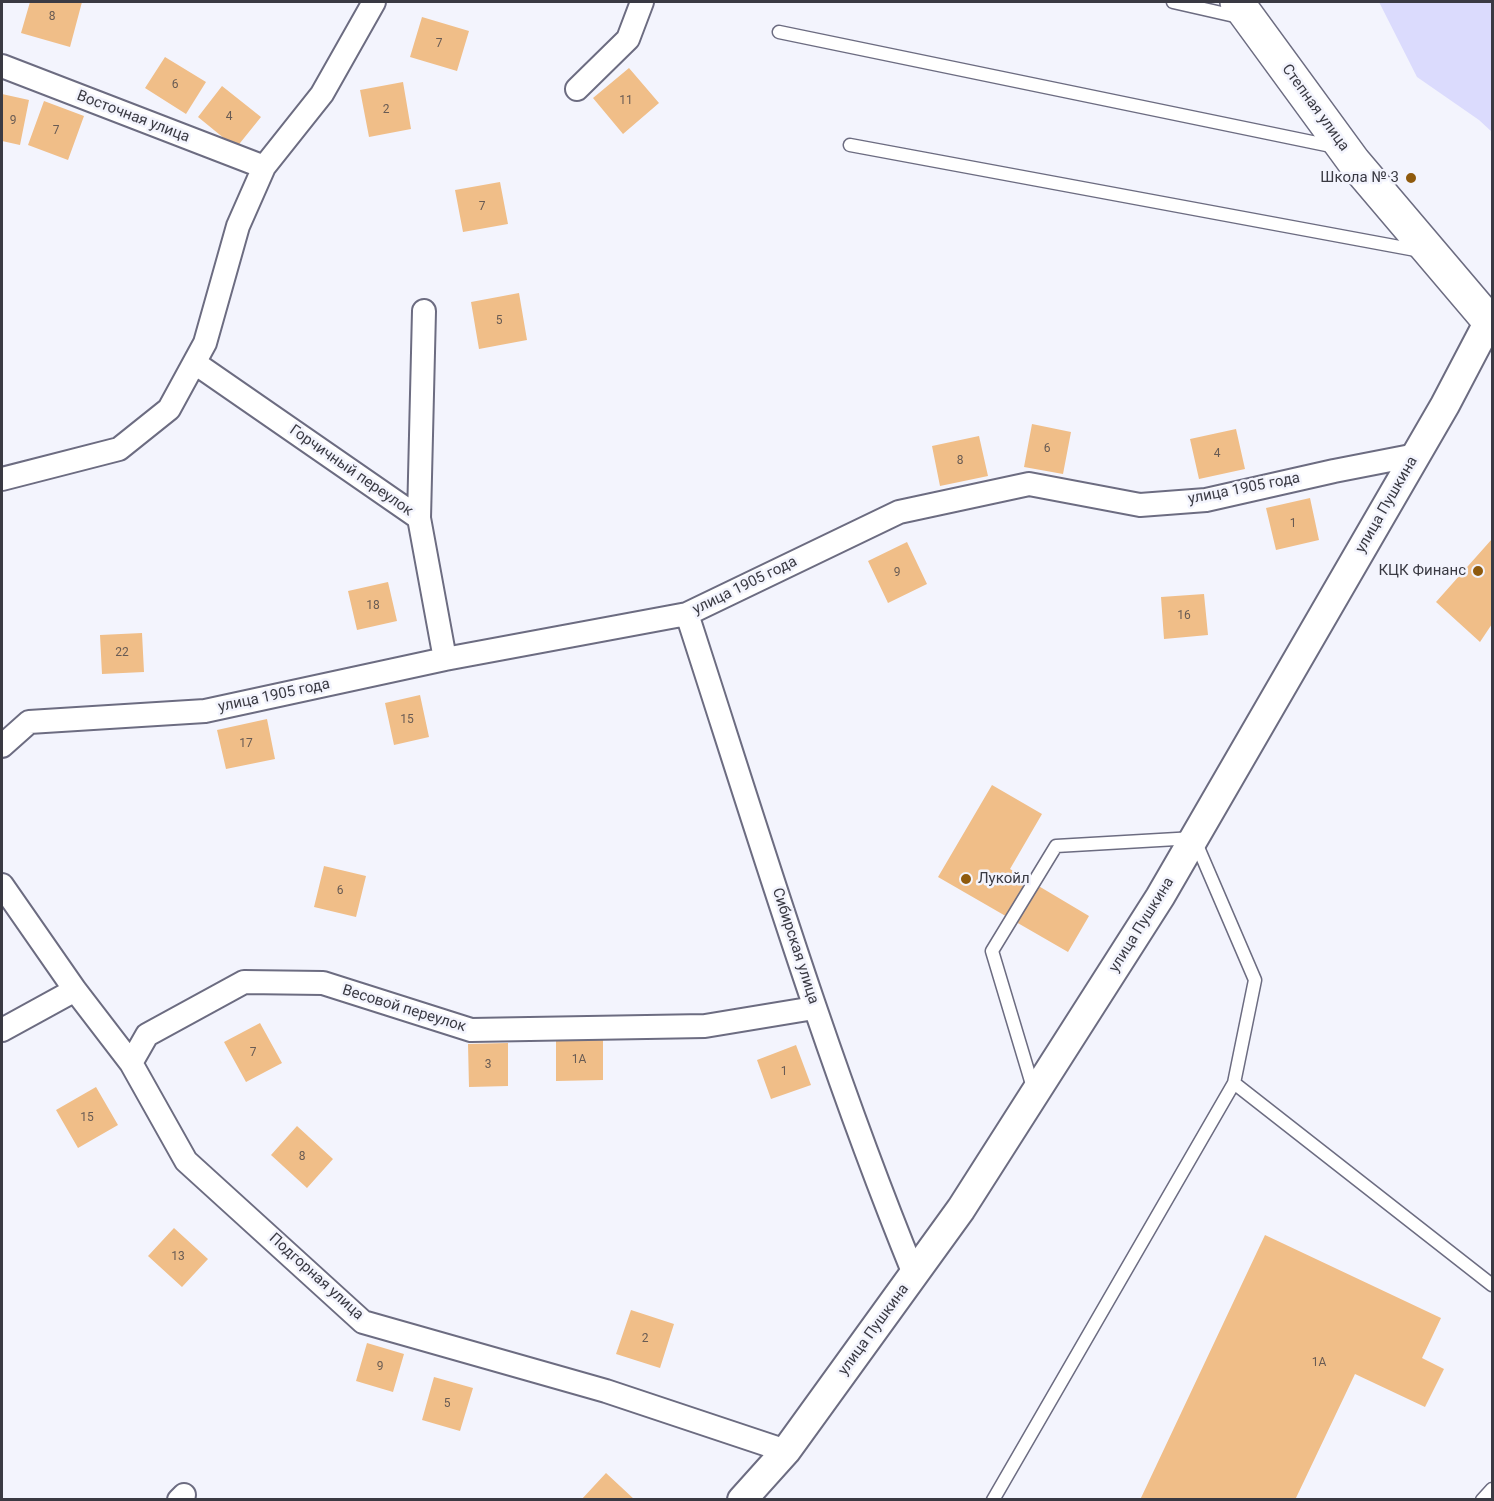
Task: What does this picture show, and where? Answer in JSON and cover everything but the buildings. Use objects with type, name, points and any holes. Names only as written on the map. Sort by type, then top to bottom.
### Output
[{"type":"main road","name":"Степная улица","points":[[1244,11],[1345,149],[1431,253],[1491,319]]},
{"type":"street","points":[[2,479],[119,449],[170,409],[200,353],[238,226],[264,167],[322,94],[374,2]]},
{"type":"street","points":[[577,89],[628,39],[642,2]]},
{"type":"street","name":"Восточная улица","points":[[2,66],[264,167]]},
{"type":"street","points":[[419,518],[424,311]]},
{"type":"street","name":"улица Пушкина","points":[[742,1500],[786,1451],[961,1209],[1160,897],[1416,455],[1491,319]]},
{"type":"street","name":"Горчичный переулок","points":[[200,353],[419,518],[445,659]]},
{"type":"street","name":"улица 1905 года","points":[[2,746],[29,722],[205,711],[445,659],[687,614],[899,512],[1029,484],[1140,505],[1206,500],[1416,455]]},
{"type":"street","name":"Сибирская улица","points":[[687,614],[814,1008],[886,1205],[914,1274]]},
{"type":"street","name":"Подгорная улица","points":[[2,885],[75,990],[131,1063],[186,1161],[363,1322],[606,1391],[786,1451]]},
{"type":"street","name":"Весовой переулок","points":[[131,1063],[147,1035],[244,982],[323,983],[471,1030],[705,1026],[814,1008]]},
{"type":"street","points":[[2,1030],[75,990]]},
{"type":"lane","points":[[1173,2],[1244,11]]},
{"type":"lane","points":[[778,32],[1345,149]]},
{"type":"lane","points":[[850,145],[1431,253]]},
{"type":"lane","points":[[993,1500],[1234,1083],[1255,980],[1194,838],[1056,846],[992,951],[1035,1093]]},
{"type":"lane","points":[[1234,1083],[1492,1285]]},
{"type":"lane","points":[[1482,1500],[1492,1489]]},
{"type":"shaded area","points":[[1379,2],[1492,2],[1492,132],[1479,120],[1417,77]]},
{"type":"place","name":"Школа № 3","points":[[1411,178]]},
{"type":"place","name":"КЦК Финанс","points":[[1478,571]]},
{"type":"place","name":"Лукойл","points":[[966,879]]}]
